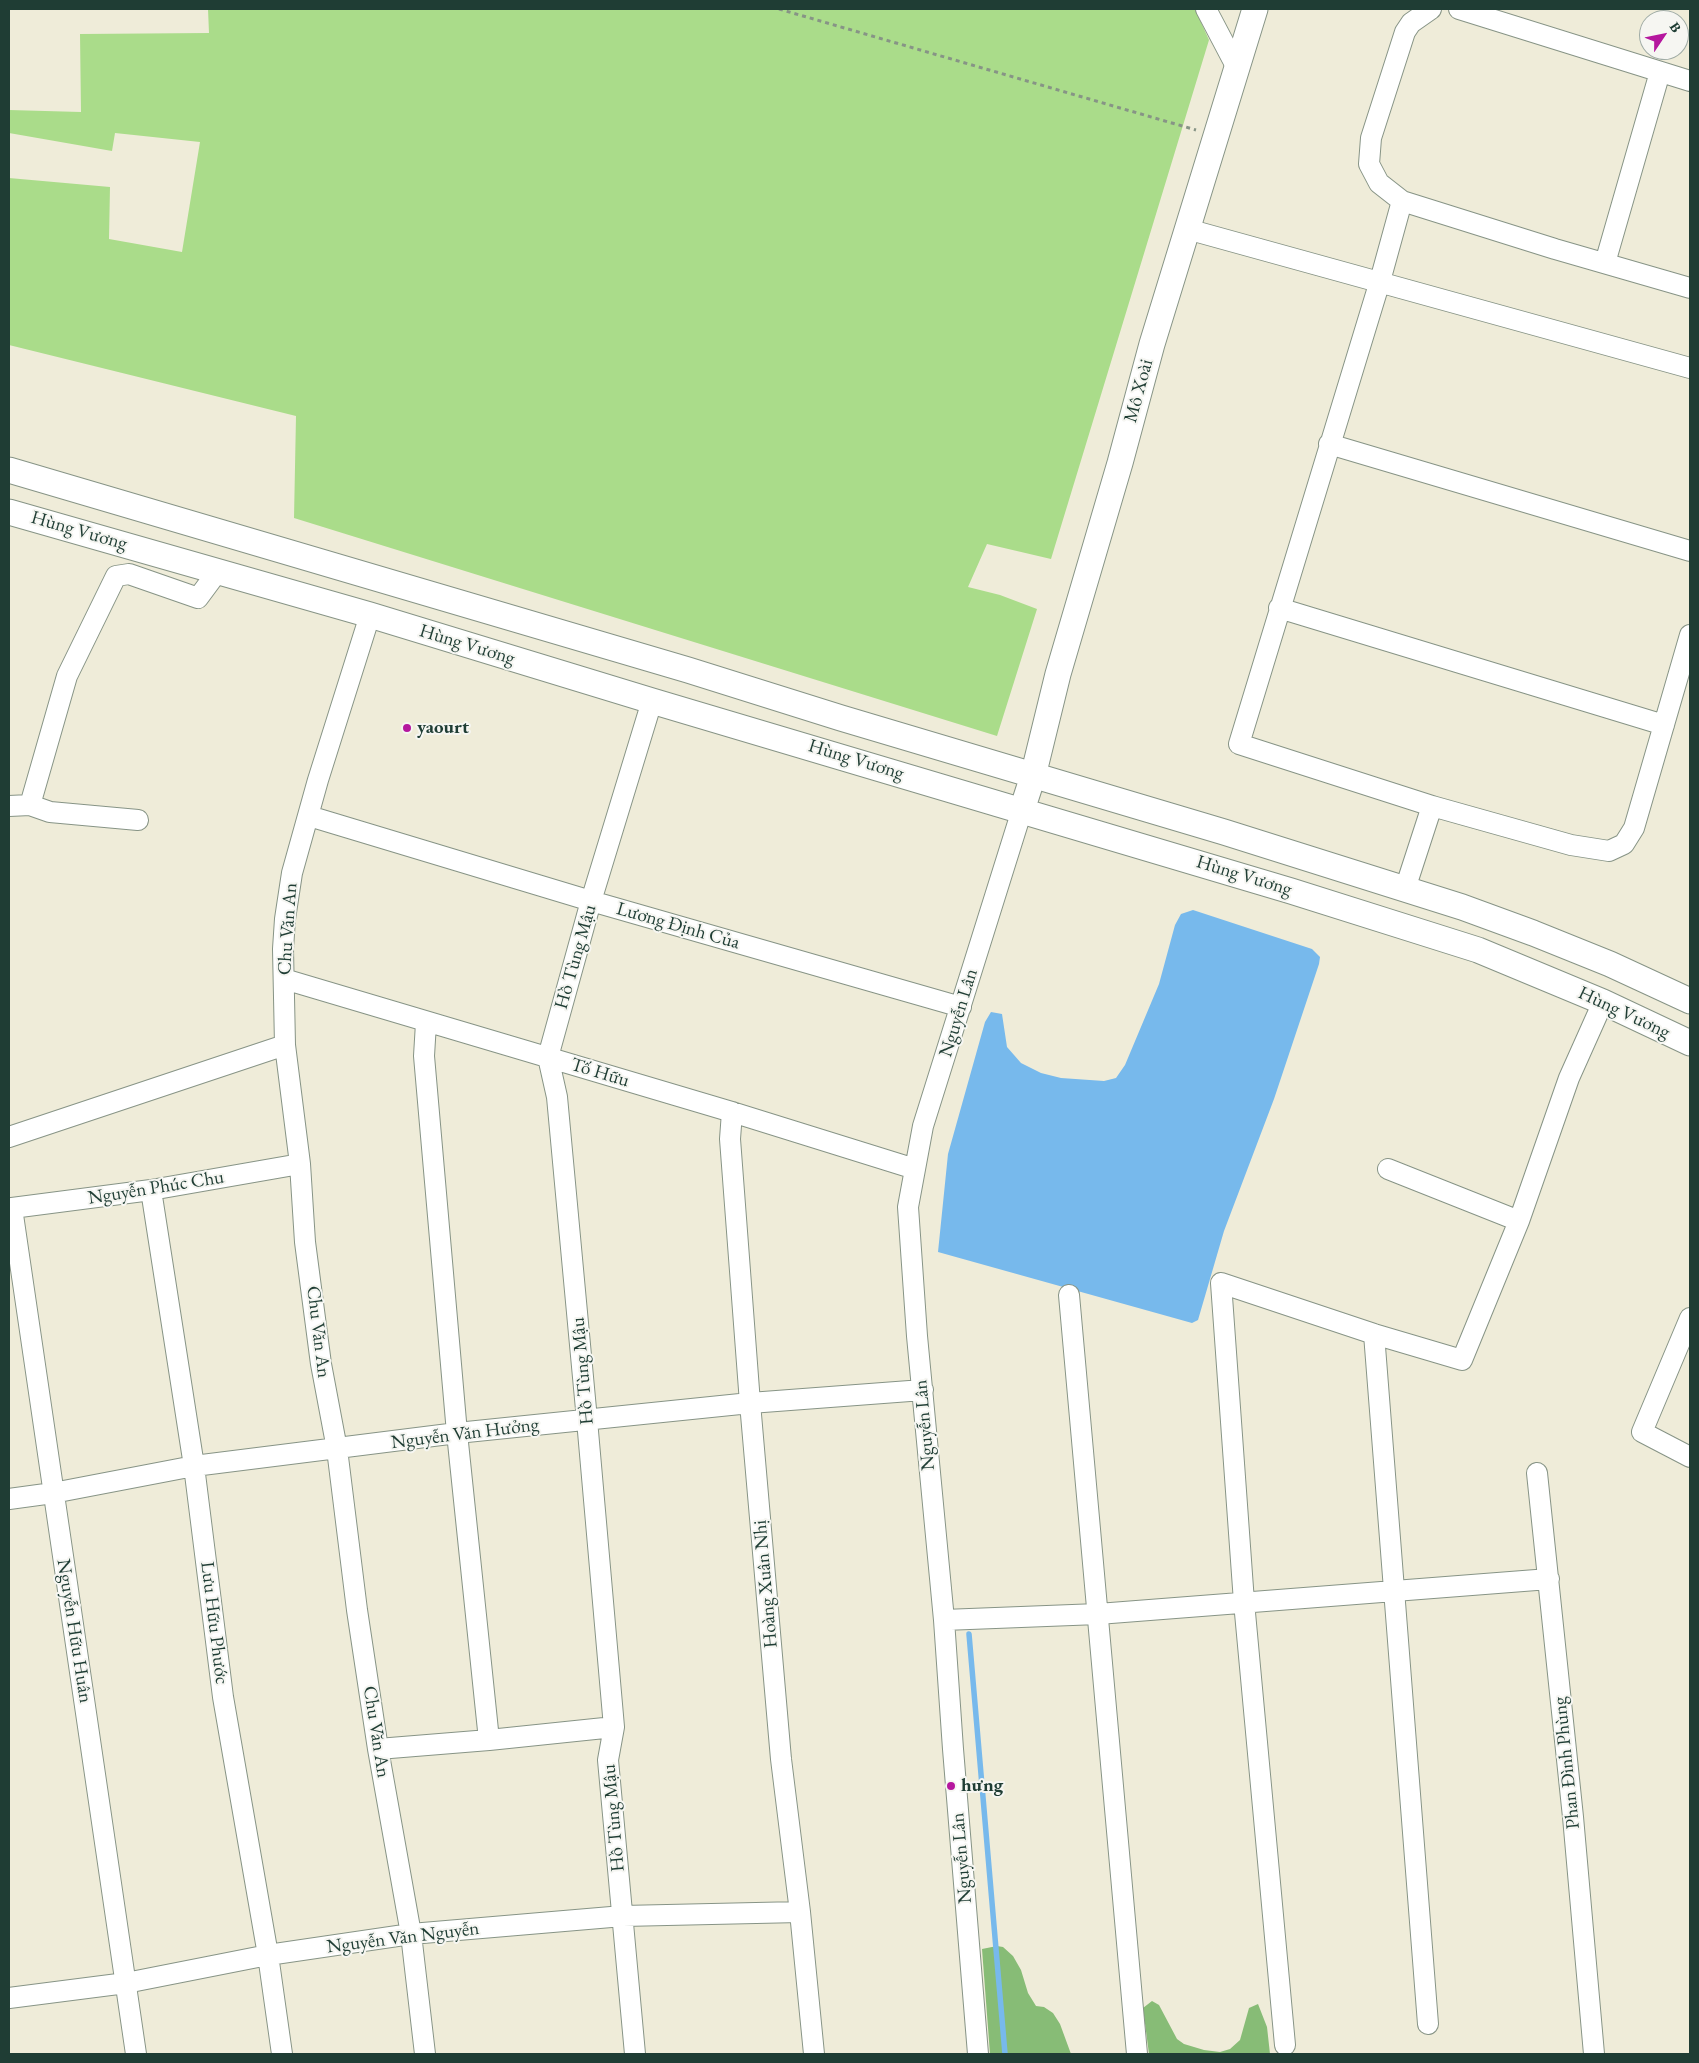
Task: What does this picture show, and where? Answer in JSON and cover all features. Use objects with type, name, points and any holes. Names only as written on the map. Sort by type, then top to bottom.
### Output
[{"type":"main road","name":"Mô Xoài","points":[[1022,810],[1033,776],[1058,674],[1120,463],[1152,344],[1255,9]]},
{"type":"main road","name":"Hùng Vương","points":[[9,470],[493,612],[1224,832],[1462,907],[1610,964],[1690,1001]]},
{"type":"main road","name":"Hùng Vương","points":[[9,512],[370,615],[652,701],[1204,864],[1478,950],[1602,1002],[1690,1043]]},
{"type":"street","points":[[1206,9],[1237,68]]},
{"type":"street","points":[[1431,9],[1416,19],[1404,32],[1371,138],[1369,153],[1373,174],[1386,190],[1402,201],[1555,249],[1690,288]]},
{"type":"street","points":[[1459,9],[1690,81]]},
{"type":"street","points":[[1605,263],[1660,72]]},
{"type":"street","points":[[1402,201],[1380,281],[1239,744],[1432,806],[1571,845],[1609,851],[1617,849],[1624,844],[1634,828],[1690,635]]},
{"type":"street","points":[[1187,229],[1690,368]]},
{"type":"street","points":[[1329,444],[1690,551]]},
{"type":"street","points":[[30,806],[67,676],[116,576],[130,574],[198,598],[218,571]]},
{"type":"street","points":[[1279,608],[1664,724]]},
{"type":"street","name":"Chu Văn An","points":[[370,615],[318,780],[310,816],[292,873],[284,929],[286,1045],[300,1164],[305,1242],[321,1364],[337,1449],[357,1610],[378,1749],[411,1934],[425,2054]]},
{"type":"street","name":"Hồ Tùng Mậu","points":[[635,2054],[608,1760],[614,1727],[557,1096],[548,1057],[591,901],[652,701]]},
{"type":"street","points":[[9,806],[30,806],[50,812],[138,820]]},
{"type":"street","points":[[1405,889],[1432,806]]},
{"type":"street","name":"Nguyễn Lân","points":[[978,2054],[944,1620],[928,1465],[908,1207],[923,1126],[1022,810]]},
{"type":"street","name":"Lương Định Của","points":[[310,816],[591,901],[961,1007]]},
{"type":"street","name":"Tố Hữu","points":[[284,980],[732,1112],[915,1169]]},
{"type":"street","points":[[1285,2044],[1244,1602],[1221,1283],[1374,1334],[1462,1360],[1518,1221],[1569,1078],[1602,1002]]},
{"type":"street","points":[[426,1022],[424,1056],[457,1433],[489,1740]]},
{"type":"street","points":[[9,1137],[286,1045]]},
{"type":"street","name":"Hoàng Xuân Nhị","points":[[732,1112],[730,1139],[750,1403],[781,1759],[800,1912],[814,2054]]},
{"type":"street","name":"Nguyễn Phúc Chu","points":[[12,1208],[151,1190],[300,1164]]},
{"type":"street","points":[[1388,1169],[1518,1221]]},
{"type":"street","name":"Lưu Hữu Phước","points":[[151,1190],[194,1466],[223,1697],[268,1956],[282,2054]]},
{"type":"street","name":"Nguyễn Hữu Huân","points":[[12,1208],[136,2054]]},
{"type":"street","points":[[1069,1295],[1137,2054]]},
{"type":"street","points":[[1690,1318],[1642,1432],[1690,1457]]},
{"type":"street","points":[[1374,1334],[1428,2024]]},
{"type":"street","name":"Nguyễn Văn Hưởng","points":[[9,1499],[53,1493],[194,1466],[457,1433],[750,1403],[923,1390]]},
{"type":"street","name":"Phan Đình Phùng","points":[[1538,1473],[1594,2054]]},
{"type":"street","points":[[944,1620],[1098,1614],[1549,1578]]},
{"type":"street","points":[[378,1749],[614,1727]]},
{"type":"street","name":"Nguyễn Văn Nguyễn","points":[[9,1998],[126,1983],[268,1956],[411,1934],[623,1916],[800,1912]]},
{"type":"path","points":[[779,9],[1216,136]]},
{"type":"green space","points":[[208,9],[1195,9],[1209,40],[1051,559],[987,544],[968,587],[1000,595],[1037,609],[997,736],[294,518],[296,416],[9,345],[9,178],[110,187],[109,239],[182,252],[200,142],[115,133],[112,151],[9,133],[9,110],[81,112],[80,34],[209,33]]},
{"type":"green space","points":[[997,1946],[1003,1947],[1013,1956],[1021,1970],[1028,1993],[1036,2006],[1044,2007],[1053,2013],[1060,2024],[1071,2054],[990,2054],[982,1949]]},
{"type":"green space","points":[[1152,2001],[1159,2005],[1177,2039],[1184,2044],[1204,2050],[1220,2052],[1230,2049],[1240,2040],[1249,2008],[1258,2004],[1267,2027],[1270,2054],[1149,2054],[1143,2008]]},
{"type":"water","points":[[1193,910],[1312,949],[1320,957],[1274,1099],[1224,1231],[1198,1320],[1192,1323],[938,1252],[948,1154],[985,1022],[991,1012],[1002,1014],[1007,1047],[1021,1063],[1041,1073],[1061,1078],[1104,1081],[1116,1078],[1125,1065],[1159,984],[1175,925],[1181,914]]},
{"type":"waterway","points":[[969,1634],[1005,2054]]},
{"type":"place","name":"yaourt","points":[[407,728]]},
{"type":"place","name":"hưng","points":[[951,1786]]}]
